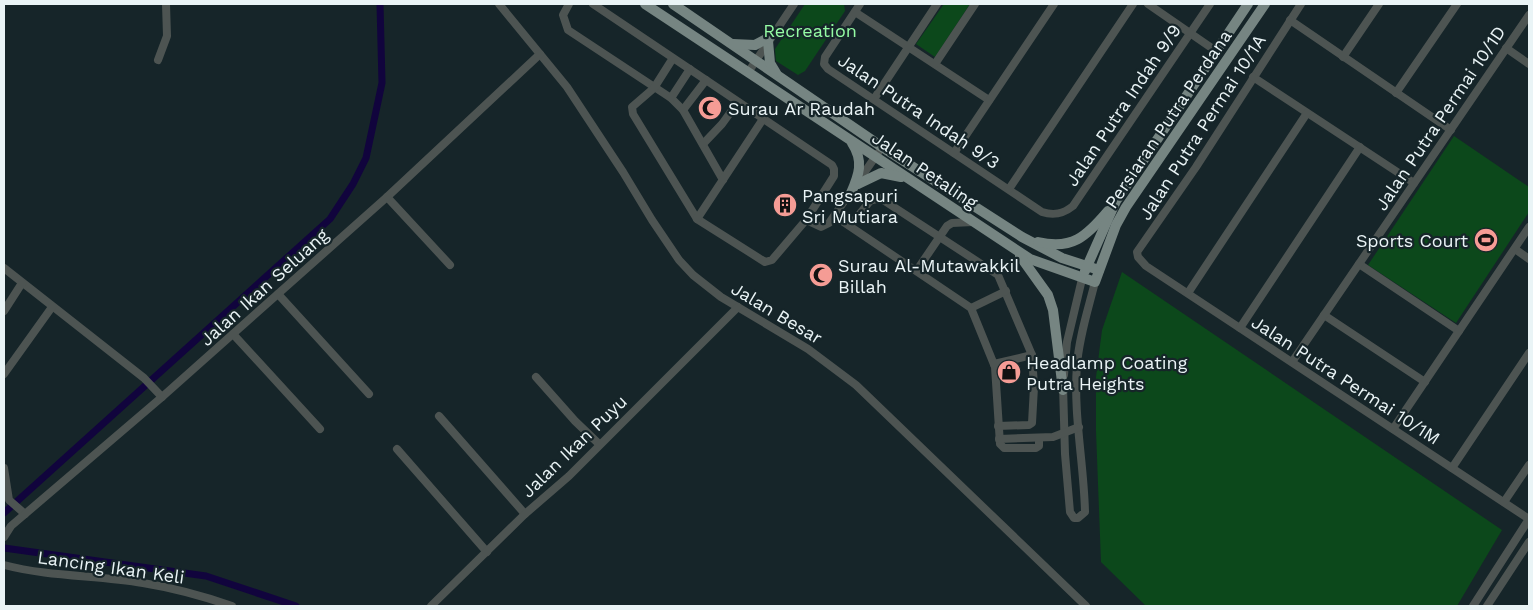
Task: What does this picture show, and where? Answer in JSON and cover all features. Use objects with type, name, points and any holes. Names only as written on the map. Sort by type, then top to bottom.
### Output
[{"type":"main road","name":"Jalan Petaling","points":[[645,4],[749,71],[1014,249],[1042,264],[1095,282]]},
{"type":"main road","name":"Jalan Petaling","points":[[673,4],[882,147],[1022,237],[1042,249],[1099,270]]},
{"type":"main road","name":"Persiaran Putra Perdana","points":[[1082,279],[1116,201],[1248,4]]},
{"type":"main road","name":"Persiaran Putra Perdana","points":[[1095,282],[1116,225],[1126,207],[1265,4]]},
{"type":"main road","points":[[730,43],[755,45],[769,39],[770,60],[776,73]]},
{"type":"main road","points":[[850,140],[857,150],[860,161],[858,177],[851,193]]},
{"type":"main road","points":[[858,184],[881,173],[907,178]]},
{"type":"main road","points":[[1022,237],[1046,244],[1068,244],[1086,234],[1116,201]]},
{"type":"main road","points":[[1014,249],[1048,295],[1053,310],[1063,390]]},
{"type":"street","points":[[158,60],[167,36],[166,4]]},
{"type":"street","name":"Jalan Besar","points":[[499,4],[540,54],[590,121],[679,260],[706,285],[808,348],[856,385],[1086,606]]},
{"type":"street","points":[[569,4],[563,15],[568,30],[671,98],[683,110],[723,180]]},
{"type":"street","points":[[592,4],[690,69],[738,102],[763,118],[834,169],[834,176],[806,220],[779,255],[768,262],[698,219],[632,110],[634,103],[654,88],[673,58]]},
{"type":"street","points":[[749,71],[794,4]]},
{"type":"street","points":[[860,4],[855,12],[989,100]]},
{"type":"street","points":[[874,99],[937,4]]},
{"type":"street","points":[[935,64],[974,4]]},
{"type":"street","points":[[954,153],[1054,4]]},
{"type":"street","points":[[1009,189],[1133,4]]},
{"type":"street","points":[[1148,4],[1216,51]]},
{"type":"street","name":"Jalan Putra Indah 9/9","points":[[1055,215],[1073,206],[1210,4]]},
{"type":"street","name":"Jalan Putra Permai 10/1A","points":[[1146,266],[1138,257],[1137,252],[1301,4]]},
{"type":"street","points":[[1343,57],[1379,4]]},
{"type":"street","points":[[1396,93],[1457,4]]},
{"type":"street","name":"Jalan Putra Indah 9/3","points":[[855,12],[825,57],[824,64],[828,69],[1042,212],[1055,215]]},
{"type":"street","name":"Jalan Putra Permai 10/1D","points":[[1292,362],[1529,15]]},
{"type":"street","points":[[1290,20],[1451,130]]},
{"type":"street","points":[[1506,48],[1529,64]]},
{"type":"street","name":"Jalan Ikan Seluang","points":[[4,537],[11,526],[234,334],[387,197],[540,54]]},
{"type":"street","points":[[671,98],[690,69]]},
{"type":"street","points":[[1253,77],[1414,183]]},
{"type":"street","points":[[683,110],[706,80]]},
{"type":"street","points":[[703,144],[722,124],[738,102]]},
{"type":"street","points":[[1188,293],[1307,113]]},
{"type":"street","points":[[698,219],[763,118]]},
{"type":"street","points":[[806,220],[821,227],[836,217],[882,147]]},
{"type":"street","points":[[1240,328],[1360,147]]},
{"type":"street","points":[[387,197],[450,265]]},
{"type":"street","points":[[850,226],[870,201],[880,198],[998,275],[1032,355],[1034,387],[1032,423],[1029,425],[998,426]]},
{"type":"street","points":[[836,217],[917,270],[970,308],[994,364],[999,439],[1000,444],[1004,448],[1033,448],[1039,446],[1039,438],[1053,437],[1079,427]]},
{"type":"street","points":[[917,270],[947,226],[952,223],[972,222]]},
{"type":"street","points":[[1393,429],[1529,227]]},
{"type":"street","points":[[1515,249],[1529,259]]},
{"type":"street","points":[[1359,264],[1459,331]]},
{"type":"street","name":"Jalan Putra Permai 10/1M","points":[[1146,266],[1529,519]]},
{"type":"street","points":[[4,268],[144,378],[162,397]]},
{"type":"street","name":"Persiaran Putra Perdana","points":[[1082,279],[1067,342],[1063,390],[1070,512],[1074,518],[1078,518],[1085,512],[1077,365],[1095,282]]},
{"type":"street","points":[[4,311],[22,283]]},
{"type":"street","points":[[970,308],[1006,291]]},
{"type":"street","points":[[278,294],[369,394]]},
{"type":"street","name":"Jalan Ikan Puyu","points":[[430,606],[525,514],[569,476],[738,306]]},
{"type":"street","points":[[4,374],[52,307]]},
{"type":"street","points":[[1324,316],[1425,382]]},
{"type":"street","points":[[234,334],[320,429]]},
{"type":"street","points":[[1452,468],[1529,353]]},
{"type":"street","points":[[994,364],[1032,355]]},
{"type":"street","points":[[536,377],[575,421],[599,444]]},
{"type":"street","points":[[439,416],[525,514]]},
{"type":"street","points":[[397,449],[487,552]]},
{"type":"street","points":[[1504,502],[1529,465]]},
{"type":"street","points":[[4,468],[9,500],[25,514]]},
{"type":"street","points":[[1473,606],[1529,519]]},
{"type":"street","points":[[1487,606],[1529,542]]},
{"type":"street","name":"Lancing Ikan Keli","points":[[4,565],[14,568],[143,583],[203,596],[232,606]]},
{"type":"green space","name":"Recreation","points":[[805,4],[844,4],[845,11],[805,71],[798,75],[776,61],[775,49]]},
{"type":"green space","points":[[944,4],[970,4],[935,57],[916,44]]},
{"type":"green space","points":[[1454,136],[1529,187],[1529,212],[1456,323],[1368,265]]},
{"type":"green space","points":[[1122,272],[1502,530],[1457,606],[1146,606],[1101,562],[1096,377],[1102,330]]},
{"type":"waterway","points":[[4,513],[330,219],[353,184],[366,158],[382,83],[380,4]]},
{"type":"waterway","points":[[4,548],[206,576],[296,606]]},
{"type":"place","name":"Surau Ar Raudah","points":[[710,108]]},
{"type":"place","name":"Pangsapuri Sri Mutiara","points":[[785,205]]},
{"type":"place","name":"Sports Court","points":[[1486,240]]},
{"type":"place","name":"Surau Al-Mutawakkil Billah","points":[[821,275]]},
{"type":"place","name":"Headlamp Coating Putra Heights","points":[[1009,372]]}]
